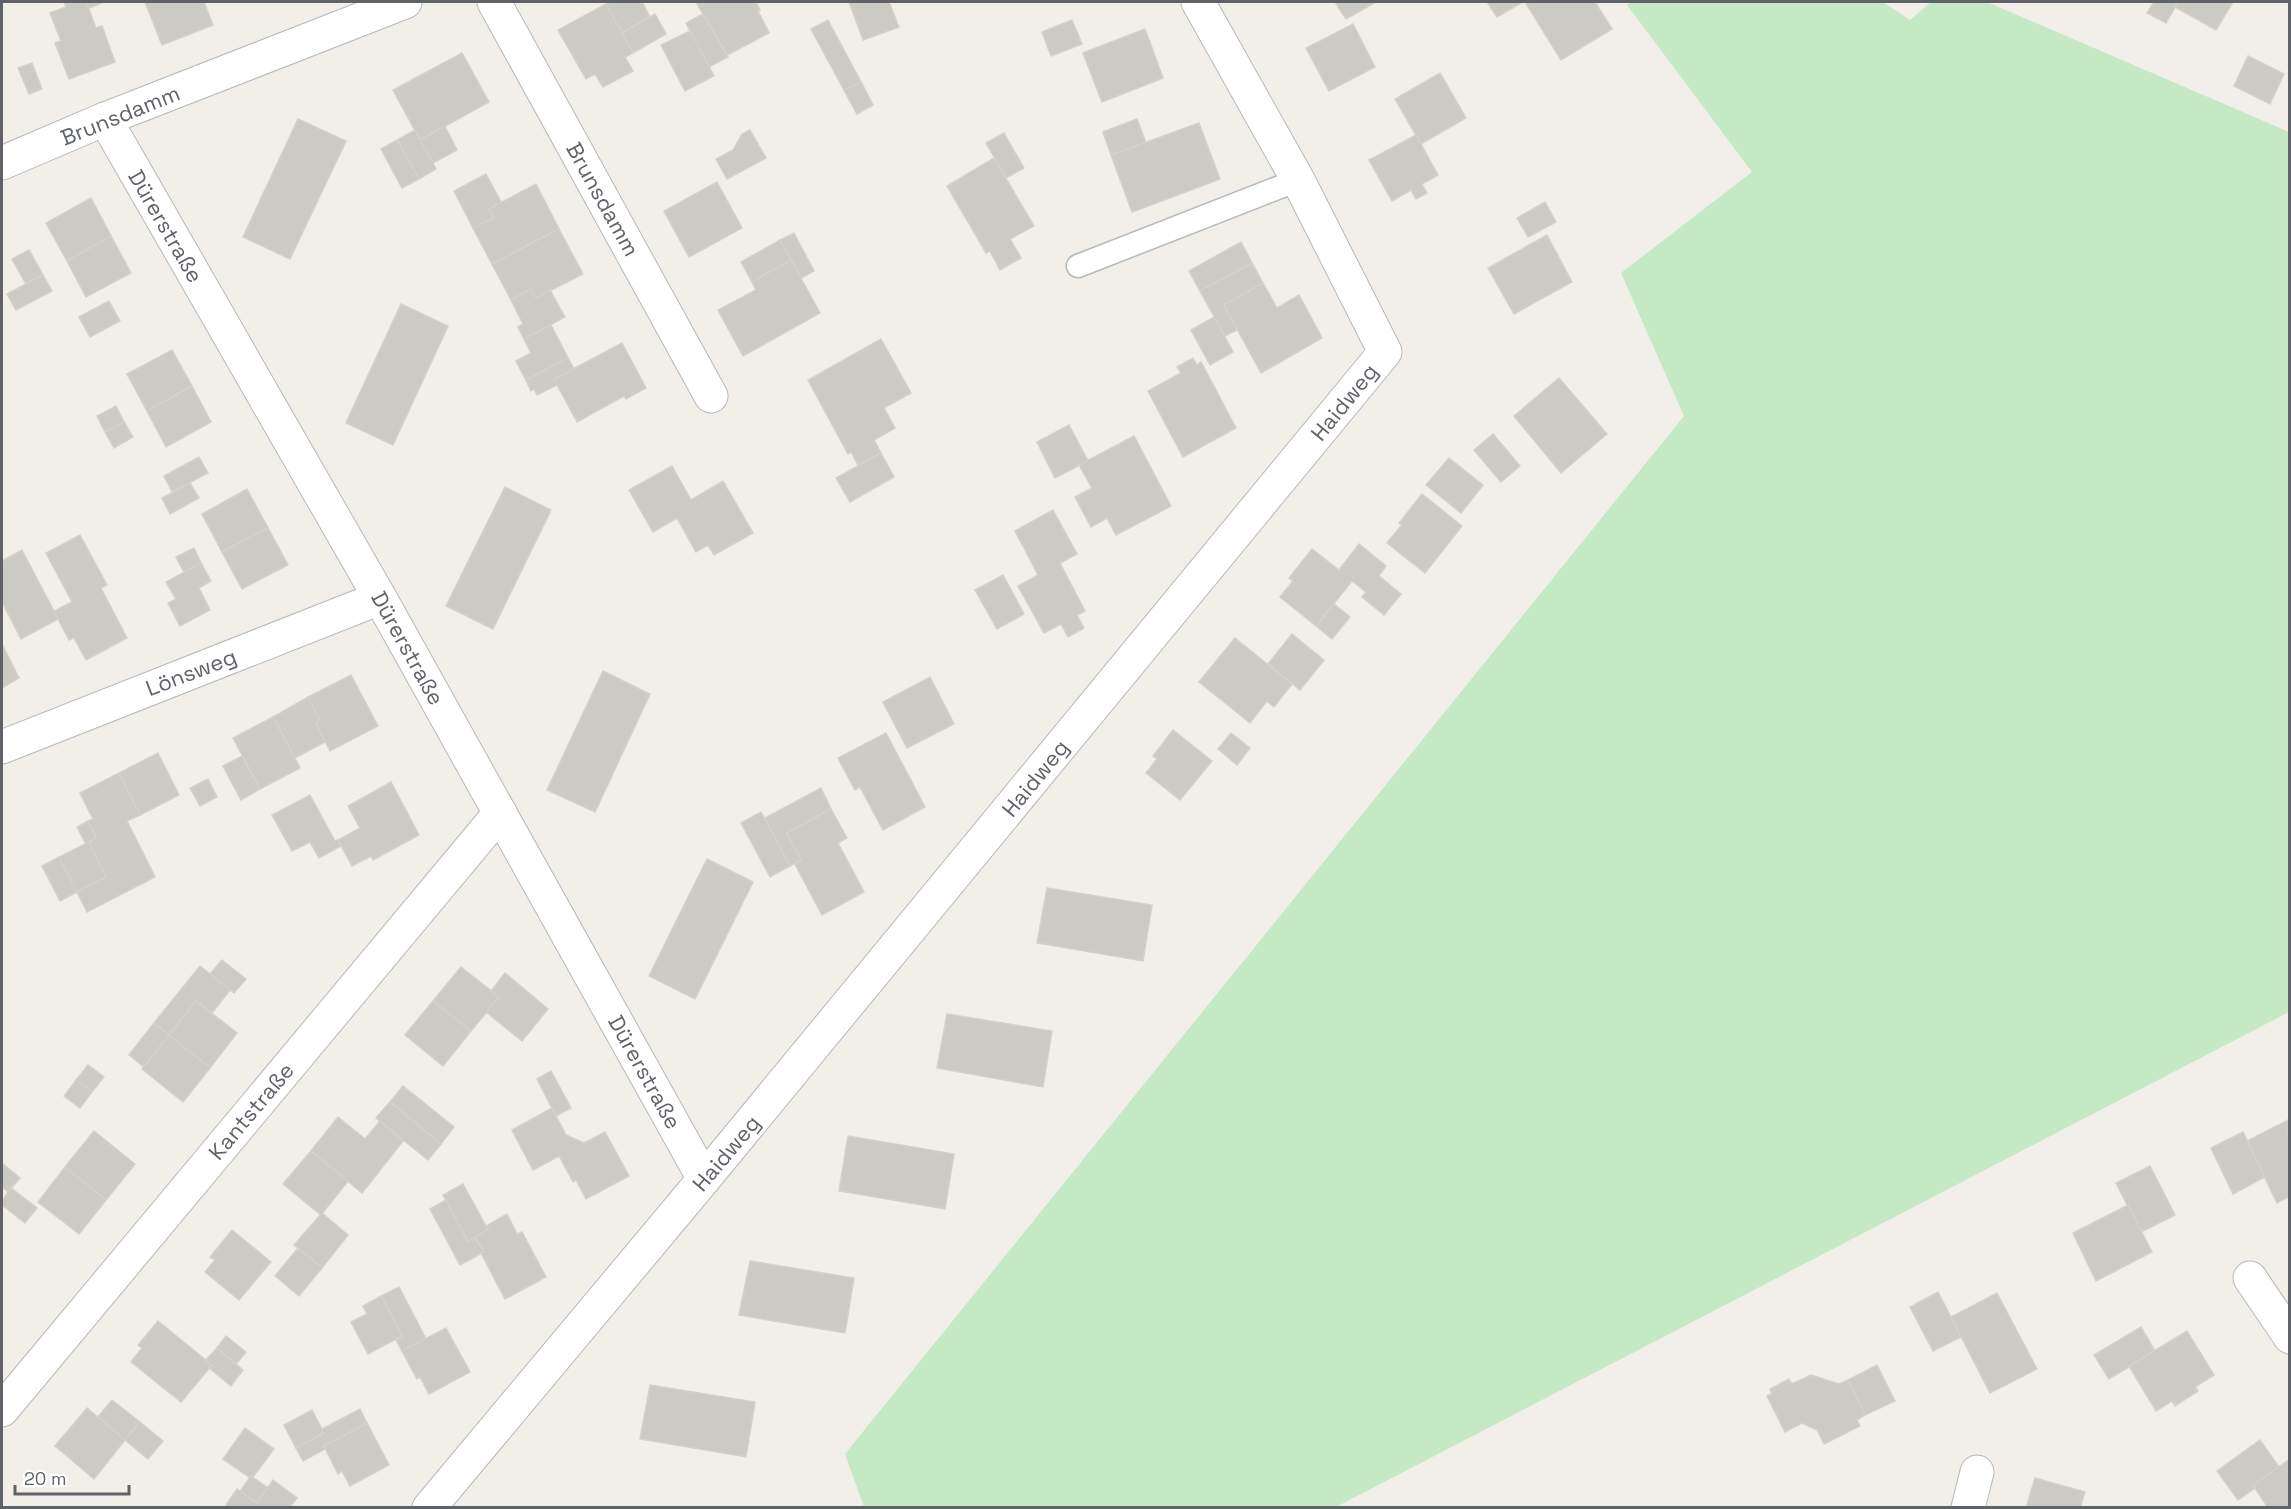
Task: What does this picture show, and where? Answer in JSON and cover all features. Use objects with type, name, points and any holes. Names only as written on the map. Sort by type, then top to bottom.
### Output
[{"type":"street","name":"Brunsdamm","points":[[2,163],[105,119],[405,2]]},
{"type":"street","name":"Brunsdamm","points":[[494,2],[711,396]]},
{"type":"street","name":"Haidweg","points":[[429,1508],[704,1179],[1385,352],[1298,180],[1198,2]]},
{"type":"street","name":"Dürerstraße","points":[[105,119],[380,598],[704,1179]]},
{"type":"street","name":"Lönsweg","points":[[2,747],[380,598]]},
{"type":"street","name":"Kantstraße","points":[[2,1410],[500,813]]},
{"type":"street","points":[[2250,1278],[2289,1337]]},
{"type":"street","points":[[1968,1508],[1977,1472]]},
{"type":"lane","points":[[1077,266],[1298,180]]},
{"type":"green space","points":[[1631,2],[1883,2],[1910,20],[1931,2],[1987,2],[2289,132],[2289,1012],[1336,1507],[864,1507],[845,1454],[1684,416],[1621,273],[1752,172],[1627,5]]},
{"type":"building","points":[[64,2],[86,2],[96,28],[102,26],[115,62],[69,79],[55,43],[61,41],[50,13],[66,7]]},
{"type":"building","points":[[86,2],[104,2],[89,8]]},
{"type":"building","points":[[145,2],[204,2],[213,25],[162,45]]},
{"type":"building","points":[[642,2],[650,17],[622,33],[606,4]]},
{"type":"building","points":[[696,2],[756,2],[769,33],[727,55]]},
{"type":"building","points":[[849,2],[889,2],[899,27],[863,40]]},
{"type":"building","points":[[1335,2],[1376,2],[1346,19]]},
{"type":"building","points":[[1487,2],[1523,2],[1497,17]]},
{"type":"building","points":[[1525,2],[1595,2],[1612,29],[1561,60]]},
{"type":"building","points":[[2154,2],[2178,2],[2166,23],[2147,13]]},
{"type":"building","points":[[2178,2],[2233,2],[2216,30],[2175,7]]},
{"type":"building","points":[[606,4],[633,53],[625,57],[633,71],[603,87],[595,74],[586,79],[558,30]]},
{"type":"building","points":[[655,14],[666,34],[633,53],[622,33]]},
{"type":"building","points":[[703,14],[728,57],[709,67],[686,23]]},
{"type":"building","points":[[828,20],[861,82],[844,90],[811,29]]},
{"type":"building","points":[[1072,20],[1082,44],[1051,56],[1042,32]]},
{"type":"building","points":[[1353,24],[1375,67],[1329,91],[1306,48]]},
{"type":"building","points":[[1145,29],[1163,78],[1102,102],[1083,53]]},
{"type":"building","points":[[690,31],[714,76],[685,91],[661,45]]},
{"type":"building","points":[[462,53],[489,102],[420,140],[393,90]]},
{"type":"building","points":[[2248,56],[2284,74],[2270,104],[2234,86]]},
{"type":"building","points":[[32,63],[42,89],[29,94],[18,68]]},
{"type":"building","points":[[1440,73],[1466,118],[1421,144],[1395,99]]},
{"type":"building","points":[[861,82],[873,105],[857,114],[844,90]]},
{"type":"building","points":[[298,119],[346,141],[290,259],[243,237]]},
{"type":"building","points":[[1137,119],[1146,143],[1111,155],[1103,132]]},
{"type":"building","points":[[1199,123],[1220,179],[1132,212],[1111,155]]},
{"type":"building","points":[[445,126],[457,150],[433,163],[420,140]]},
{"type":"building","points":[[415,130],[436,169],[419,179],[397,140]]},
{"type":"building","points":[[750,130],[766,158],[727,179],[716,159],[733,150],[742,134]]},
{"type":"building","points":[[1004,133],[1024,168],[1006,178],[986,143]]},
{"type":"building","points":[[1416,135],[1438,175],[1422,184],[1427,193],[1416,199],[1411,190],[1392,201],[1369,160]]},
{"type":"building","points":[[397,140],[419,179],[402,188],[381,149]]},
{"type":"building","points":[[994,158],[1034,226],[1010,239],[1021,258],[1000,270],[990,251],[986,253],[947,186]]},
{"type":"building","points":[[486,174],[501,202],[489,209],[494,218],[473,228],[454,191]]},
{"type":"building","points":[[717,182],[742,228],[689,257],[664,211]]},
{"type":"building","points":[[536,184],[559,229],[492,264],[473,228],[494,218],[489,209]]},
{"type":"building","points":[[91,198],[111,236],[67,261],[46,223]]},
{"type":"building","points":[[1545,202],[1556,222],[1528,237],[1517,218]]},
{"type":"building","points":[[559,229],[583,274],[536,298],[531,289],[511,300],[492,264]]},
{"type":"building","points":[[794,233],[814,271],[801,278],[780,240]]},
{"type":"building","points":[[1547,235],[1572,282],[1514,314],[1488,268]]},
{"type":"building","points":[[111,236],[131,273],[86,297],[67,261]]},
{"type":"building","points":[[780,240],[791,260],[752,282],[741,262]]},
{"type":"building","points":[[1241,242],[1252,263],[1200,291],[1189,271]]},
{"type":"building","points":[[29,250],[43,275],[26,284],[12,259]]},
{"type":"building","points":[[791,260],[820,313],[743,356],[718,310],[756,290],[752,282]]},
{"type":"building","points":[[1252,263],[1263,283],[1224,305],[1237,330],[1225,336],[1200,291]]},
{"type":"building","points":[[43,275],[52,291],[16,310],[7,294]]},
{"type":"building","points":[[1263,283],[1277,308],[1299,295],[1322,338],[1261,373],[1224,305]]},
{"type":"building","points":[[531,289],[536,298],[550,290],[565,317],[524,339],[518,327],[523,324],[511,300]]},
{"type":"building","points":[[109,301],[120,321],[90,337],[79,317]]},
{"type":"building","points":[[401,304],[448,326],[393,445],[346,423]]},
{"type":"building","points":[[1214,317],[1233,352],[1210,365],[1191,330]]},
{"type":"building","points":[[551,325],[568,358],[526,380],[516,361],[531,353],[524,339]]},
{"type":"building","points":[[881,339],[911,393],[884,408],[895,428],[874,440],[881,453],[858,465],[851,452],[848,454],[808,380]]},
{"type":"building","points":[[622,343],[646,388],[626,399],[624,396],[577,422],[554,379]]},
{"type":"building","points":[[172,350],[192,386],[147,411],[127,374]]},
{"type":"building","points":[[568,358],[574,369],[554,379],[557,385],[537,395],[534,389],[531,391],[526,380]]},
{"type":"building","points":[[1193,358],[1197,365],[1201,362],[1236,428],[1183,457],[1148,391],[1181,373],[1177,367]]},
{"type":"building","points":[[1559,378],[1607,434],[1561,473],[1514,416]]},
{"type":"building","points":[[192,386],[211,422],[166,447],[147,411]]},
{"type":"building","points":[[116,406],[124,422],[105,432],[97,416]]},
{"type":"building","points":[[124,422],[133,437],[114,448],[105,432]]},
{"type":"building","points":[[1069,425],[1088,461],[1055,478],[1037,442]]},
{"type":"building","points":[[1493,434],[1520,466],[1501,482],[1474,450]]},
{"type":"building","points":[[1134,436],[1171,506],[1116,535],[1107,518],[1091,527],[1075,497],[1092,488],[1079,465]]},
{"type":"building","points":[[881,453],[894,477],[850,502],[836,478]]},
{"type":"building","points":[[199,457],[208,473],[172,492],[164,476]]},
{"type":"building","points":[[1449,458],[1483,485],[1461,513],[1426,485]]},
{"type":"building","points":[[672,466],[691,500],[723,481],[753,533],[714,555],[708,545],[696,552],[677,518],[653,532],[629,490]]},
{"type":"building","points":[[190,483],[199,498],[170,514],[162,498]]},
{"type":"building","points":[[505,487],[551,510],[493,629],[446,606]]},
{"type":"building","points":[[247,489],[268,528],[222,552],[202,514]]},
{"type":"building","points":[[1422,494],[1462,526],[1425,573],[1387,543],[1402,525],[1399,523]]},
{"type":"building","points":[[1053,510],[1077,554],[1060,563],[1085,611],[1077,615],[1084,628],[1068,637],[1061,624],[1044,633],[1018,586],[1038,575],[1015,531]]},
{"type":"building","points":[[268,528],[288,565],[242,589],[222,552]]},
{"type":"building","points":[[80,535],[107,585],[101,588],[127,638],[86,660],[74,638],[69,640],[54,611],[72,602],[46,553]]},
{"type":"building","points":[[1359,544],[1386,566],[1379,576],[1401,594],[1384,615],[1362,597],[1366,592],[1352,581],[1316,626],[1280,597],[1293,581],[1289,578],[1312,549],[1339,570]]},
{"type":"building","points":[[194,548],[201,563],[184,572],[176,557]]},
{"type":"building","points":[[22,550],[58,619],[21,639],[2,602],[2,561]]},
{"type":"building","points":[[201,563],[211,581],[199,588],[210,610],[180,626],[168,603],[176,599],[166,582]]},
{"type":"building","points":[[1003,575],[1024,614],[997,629],[975,590]]},
{"type":"building","points":[[1334,604],[1350,617],[1332,639],[1316,626]]},
{"type":"building","points":[[1292,634],[1324,660],[1300,690],[1268,664]]},
{"type":"building","points":[[1235,638],[1292,684],[1274,707],[1267,701],[1250,723],[1199,682]]},
{"type":"building","points":[[2,644],[19,678],[2,688]]},
{"type":"building","points":[[603,671],[650,694],[595,812],[547,790]]},
{"type":"building","points":[[351,675],[378,726],[330,751],[316,723],[320,720],[308,697]]},
{"type":"building","points":[[930,677],[954,724],[907,748],[883,702]]},
{"type":"building","points":[[308,697],[320,720],[316,723],[325,742],[295,758],[273,717]]},
{"type":"building","points":[[273,717],[300,768],[260,789],[233,738]]},
{"type":"building","points":[[1173,730],[1212,761],[1180,800],[1146,773],[1157,759],[1153,756]]},
{"type":"building","points":[[886,733],[925,807],[883,830],[860,787],[855,790],[838,758]]},
{"type":"building","points":[[1231,733],[1250,748],[1237,765],[1218,749]]},
{"type":"building","points":[[158,753],[179,795],[140,815],[119,773]]},
{"type":"building","points":[[242,756],[260,789],[241,800],[223,766]]},
{"type":"building","points":[[119,773],[140,815],[127,821],[155,877],[87,912],[77,892],[106,877],[89,842],[96,838],[88,821],[93,819],[80,793]]},
{"type":"building","points":[[208,779],[217,797],[200,806],[190,788]]},
{"type":"building","points":[[391,782],[419,835],[373,860],[371,856],[352,866],[338,840],[360,828],[348,806]]},
{"type":"building","points":[[821,788],[831,809],[787,833],[801,860],[790,866],[765,818]]},
{"type":"building","points":[[310,795],[335,841],[338,840],[341,846],[319,858],[310,842],[292,851],[272,815]]},
{"type":"building","points":[[831,809],[847,838],[838,843],[864,892],[822,915],[795,864],[801,860],[787,833]]},
{"type":"building","points":[[761,812],[790,866],[770,877],[741,823]]},
{"type":"building","points":[[88,821],[96,838],[86,844],[77,827]]},
{"type":"building","points":[[89,842],[106,877],[77,892],[59,857]]},
{"type":"building","points":[[59,857],[77,892],[60,901],[42,866]]},
{"type":"building","points":[[707,859],[753,882],[695,999],[649,976]]},
{"type":"building","points":[[1047,888],[1152,905],[1143,961],[1037,943]]},
{"type":"building","points":[[222,960],[246,979],[234,993],[210,974]]},
{"type":"building","points":[[200,966],[230,990],[212,1013],[196,1001],[169,1035],[154,1023]]},
{"type":"building","points":[[461,967],[499,997],[471,1031],[433,1001]]},
{"type":"building","points":[[505,973],[548,1009],[522,1041],[486,1012],[499,997],[491,991]]},
{"type":"building","points":[[196,1001],[237,1033],[210,1068],[169,1035]]},
{"type":"building","points":[[433,1001],[471,1031],[443,1066],[405,1035]]},
{"type":"building","points":[[947,1014],[1052,1031],[1043,1087],[937,1068]]},
{"type":"building","points":[[154,1023],[169,1035],[144,1067],[129,1055]]},
{"type":"building","points":[[169,1035],[210,1068],[183,1102],[142,1069]]},
{"type":"building","points":[[88,1065],[104,1077],[92,1092],[76,1080]]},
{"type":"building","points":[[551,1071],[571,1108],[556,1116],[537,1079]]},
{"type":"building","points":[[76,1080],[92,1092],[80,1108],[64,1096]]},
{"type":"building","points":[[403,1086],[454,1127],[441,1144],[390,1102]]},
{"type":"building","points":[[390,1102],[441,1144],[428,1160],[376,1118]]},
{"type":"building","points":[[552,1108],[566,1135],[584,1143],[605,1132],[629,1176],[586,1199],[576,1180],[573,1182],[559,1156],[533,1170],[512,1130]]},
{"type":"building","points":[[338,1117],[365,1139],[380,1121],[403,1141],[362,1193],[311,1151]]},
{"type":"building","points":[[2288,1120],[2290,1196],[2277,1203],[2247,1141]]},
{"type":"building","points":[[94,1131],[135,1164],[106,1200],[65,1167]]},
{"type":"building","points":[[2243,1132],[2265,1177],[2233,1194],[2211,1148]]},
{"type":"building","points":[[848,1136],[954,1154],[945,1209],[839,1191]]},
{"type":"building","points":[[311,1151],[348,1181],[321,1215],[283,1184]]},
{"type":"building","points":[[2,1163],[20,1178],[8,1192],[2,1187]]},
{"type":"building","points":[[2150,1166],[2175,1215],[2141,1232],[2116,1183]]},
{"type":"building","points":[[65,1167],[106,1200],[79,1234],[38,1202]]},
{"type":"building","points":[[463,1184],[488,1230],[468,1242],[443,1195]]},
{"type":"building","points":[[11,1188],[37,1208],[25,1223],[2,1205],[2,1201]]},
{"type":"building","points":[[446,1200],[468,1242],[475,1237],[484,1252],[460,1265],[430,1209]]},
{"type":"building","points":[[2128,1205],[2152,1252],[2096,1281],[2073,1233]]},
{"type":"building","points":[[322,1213],[348,1235],[322,1268],[294,1245]]},
{"type":"building","points":[[507,1214],[517,1234],[522,1232],[546,1277],[505,1299],[475,1237],[488,1230],[486,1226]]},
{"type":"building","points":[[232,1230],[271,1262],[239,1300],[205,1272],[215,1260],[210,1257]]},
{"type":"building","points":[[298,1248],[322,1268],[299,1296],[275,1276]]},
{"type":"building","points":[[750,1261],[854,1278],[845,1333],[739,1315]]},
{"type":"building","points":[[399,1287],[426,1339],[402,1351],[396,1340],[402,1336],[381,1296]]},
{"type":"building","points":[[1938,1292],[1961,1337],[1933,1351],[1910,1307]]},
{"type":"building","points":[[1997,1293],[2037,1369],[1990,1393],[1951,1317]]},
{"type":"building","points":[[381,1296],[402,1336],[368,1354],[351,1322],[367,1314],[363,1306]]},
{"type":"building","points":[[158,1321],[212,1365],[181,1402],[131,1362],[142,1348],[138,1345]]},
{"type":"building","points":[[2141,1327],[2155,1351],[2109,1379],[2094,1355]]},
{"type":"building","points":[[446,1328],[470,1372],[429,1394],[420,1377],[417,1379],[402,1351]]},
{"type":"building","points":[[2187,1331],[2214,1375],[2195,1387],[2198,1391],[2175,1406],[2172,1401],[2156,1411],[2129,1366]]},
{"type":"building","points":[[226,1336],[246,1352],[236,1364],[217,1348]]},
{"type":"building","points":[[217,1348],[243,1370],[231,1386],[209,1368],[212,1365],[206,1360]]},
{"type":"building","points":[[1877,1365],[1895,1401],[1865,1415],[1848,1380]]},
{"type":"building","points":[[1811,1375],[1839,1384],[1848,1380],[1865,1415],[1857,1420],[1860,1426],[1824,1444],[1817,1430],[1802,1423],[1785,1432],[1767,1396],[1772,1394],[1770,1389],[1789,1379],[1792,1384]]},
{"type":"building","points":[[650,1385],[755,1402],[746,1457],[640,1439]]},
{"type":"building","points":[[112,1400],[140,1422],[125,1440],[98,1417]]},
{"type":"building","points":[[87,1408],[125,1440],[94,1479],[55,1446]]},
{"type":"building","points":[[360,1409],[367,1423],[324,1446],[325,1449],[303,1461],[296,1448],[324,1433],[322,1429]]},
{"type":"building","points":[[312,1410],[324,1433],[296,1448],[284,1425]]},
{"type":"building","points":[[140,1422],[163,1441],[148,1459],[125,1440]]},
{"type":"building","points":[[367,1423],[389,1465],[350,1486],[342,1471],[338,1474],[324,1446]]},
{"type":"building","points":[[245,1428],[274,1449],[250,1478],[223,1459]]},
{"type":"building","points":[[2260,1440],[2279,1467],[2253,1485],[2255,1488],[2238,1500],[2217,1471]]},
{"type":"building","points":[[2290,1459],[2290,1508],[2268,1508],[2253,1485]]},
{"type":"building","points":[[251,1476],[268,1488],[257,1503],[240,1491]]},
{"type":"building","points":[[2035,1478],[2085,1492],[2080,1508],[2026,1508]]},
{"type":"building","points":[[273,1480],[297,1498],[289,1508],[224,1508],[237,1489],[257,1503]]}]
